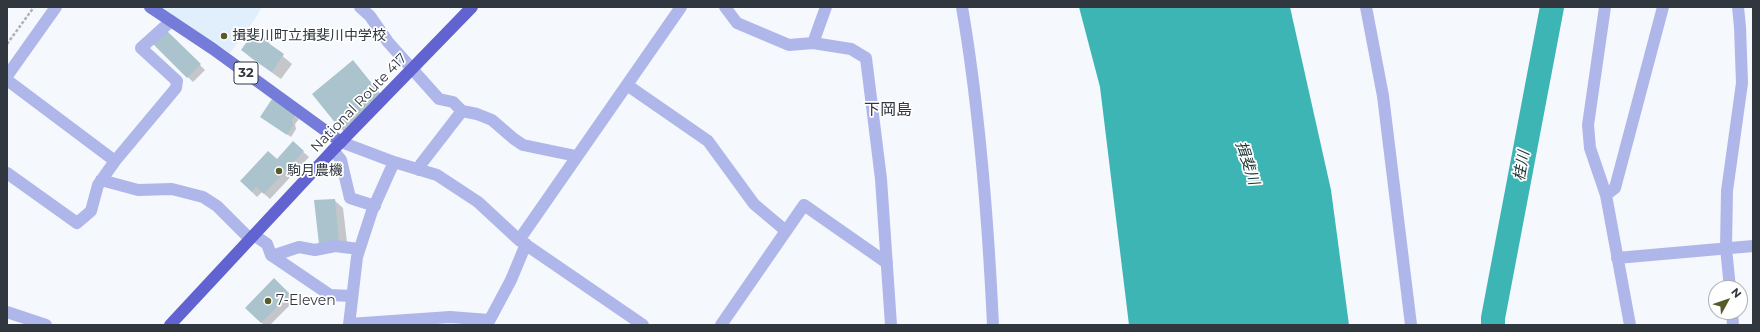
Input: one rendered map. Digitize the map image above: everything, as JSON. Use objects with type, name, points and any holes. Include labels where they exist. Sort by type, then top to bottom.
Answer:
[{"type":"highway","name":"National Route 417","points":[[170,325],[337,146],[472,7]]},
{"type":"main road","name":"32","points":[[150,7],[213,49],[337,146]]},
{"type":"street","points":[[7,76],[56,7]]},
{"type":"street","points":[[360,7],[376,22],[388,42],[439,99],[453,102],[462,111],[477,114],[492,120],[514,139],[530,148],[576,156]]},
{"type":"street","points":[[394,162],[375,206],[359,249],[349,324],[450,317],[488,322],[511,280],[522,242],[576,156],[681,7]]},
{"type":"street","points":[[725,7],[737,23],[789,45],[813,43],[851,49],[866,58],[881,179],[891,325]]},
{"type":"street","points":[[813,43],[826,7]]},
{"type":"street","points":[[962,7],[973,82],[983,184],[993,325]]},
{"type":"street","points":[[1366,7],[1383,96],[1411,325]]},
{"type":"street","points":[[1605,7],[1588,125],[1590,148],[1606,195],[1630,325]]},
{"type":"street","points":[[1606,195],[1615,188],[1663,7]]},
{"type":"street","points":[[1729,280],[1726,248],[1727,191],[1748,83],[1738,7]]},
{"type":"street","points":[[7,173],[77,223],[91,211],[98,185],[101,180],[176,88],[177,81],[141,48],[171,21]]},
{"type":"street","points":[[7,80],[115,161]]},
{"type":"street","points":[[627,85],[708,140],[754,204],[786,232]]},
{"type":"street","points":[[419,170],[421,164],[462,111]]},
{"type":"street","points":[[337,146],[437,175],[478,202],[522,242],[643,325]]},
{"type":"street","points":[[337,146],[350,198],[375,206]]},
{"type":"street","points":[[101,180],[138,190],[172,189],[203,197],[217,206],[252,237],[267,244],[272,256],[330,295],[352,296]]},
{"type":"street","points":[[721,325],[804,205],[887,263]]},
{"type":"street","points":[[272,256],[299,247],[315,250],[335,246],[359,249]]},
{"type":"street","points":[[1618,258],[1753,246]]},
{"type":"street","points":[[7,312],[46,325]]},
{"type":"path","points":[[7,44],[34,7]]},
{"type":"shaded area","name":"揖斐川町立揖斐川中学校","points":[[161,7],[262,7],[230,53]]},
{"type":"water","name":"揖斐川","points":[[1079,7],[1290,7],[1331,190],[1349,325],[1129,325],[1100,87]]},
{"type":"building","points":[[166,30],[201,64],[187,78],[153,44]]},
{"type":"building","points":[[255,30],[265,37],[264,40],[284,54],[272,72],[241,50]]},
{"type":"building","points":[[353,60],[382,96],[341,130],[312,94]]},
{"type":"building","points":[[272,99],[296,114],[292,120],[293,125],[287,135],[260,117]]},
{"type":"building","points":[[293,141],[304,151],[264,194],[256,187],[252,192],[240,181],[268,151],[277,159]]},
{"type":"building","points":[[335,199],[339,242],[319,244],[314,200]]},
{"type":"building","name":"7-Eleven","points":[[274,278],[290,294],[261,323],[245,308]]},
{"type":"waterway","name":"桂川","points":[[1493,325],[1493,318],[1552,7]]},
{"type":"place","name":"揖斐川町立揖斐川中学校","points":[[224,36]]},
{"type":"place","name":"駒月農機","points":[[279,171]]},
{"type":"place","name":"7-Eleven","points":[[268,301]]},
{"type":"district","name":"下岡島","points":[[888,110]]}]
